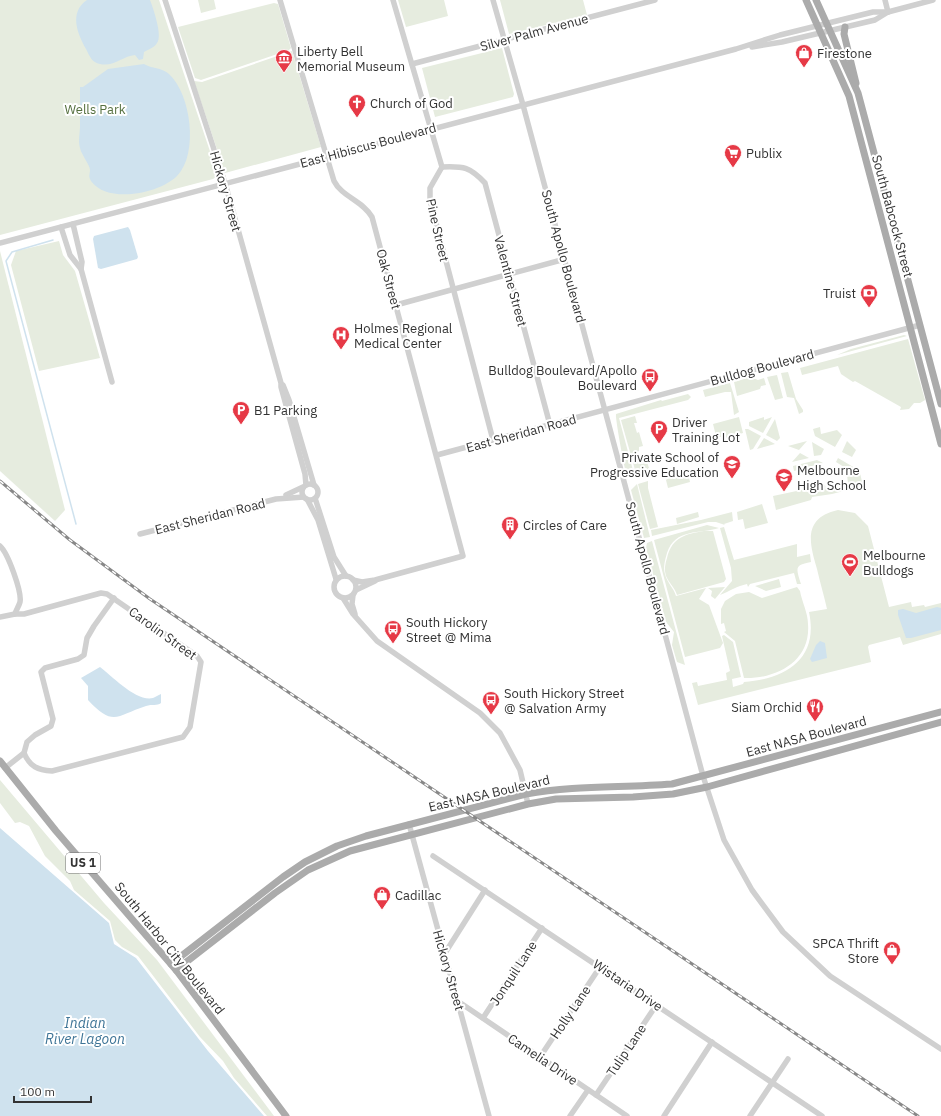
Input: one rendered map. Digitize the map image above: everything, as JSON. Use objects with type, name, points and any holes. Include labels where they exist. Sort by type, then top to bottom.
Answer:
[{"type":"main road","name":"South Babcock Street","points":[[806,0],[848,96],[910,327],[940,430],[941,444]]},
{"type":"main road","name":"South Babcock Street","points":[[816,0],[827,28],[858,93],[941,404]]},
{"type":"main road","points":[[845,27],[844,34],[854,69],[858,93]]},
{"type":"main road","points":[[864,157],[879,173]]},
{"type":"main road","points":[[868,170],[878,179],[884,192]]},
{"type":"main road","name":"East NASA Boulevard","points":[[173,967],[305,862],[337,846],[409,824],[526,794],[581,786],[633,787],[672,784],[941,712]]},
{"type":"main road","name":"East NASA Boulevard","points":[[173,967],[308,870],[350,851],[528,804],[556,799],[633,797],[673,794],[941,722]]},
{"type":"main road","name":"South Harbor City Boulevard","points":[[0,761],[56,831],[173,967],[286,1116]]},
{"type":"main road","points":[[633,787],[633,797]]},
{"type":"street","name":"Hickory Street","points":[[164,0],[225,183],[296,433],[305,474],[304,486],[306,498]]},
{"type":"street","name":"Oak Street","points":[[280,0],[338,188],[366,207],[372,217],[463,556],[375,580],[362,582],[353,580]]},
{"type":"street","points":[[393,0],[442,167]]},
{"type":"street","name":"South Apollo Boulevard","points":[[493,0],[565,258],[703,776],[724,840],[752,890],[783,932],[830,976],[941,1049]]},
{"type":"street","name":"Silver Palm Avenue","points":[[412,64],[641,2],[655,0]]},
{"type":"street","points":[[885,0],[888,12]]},
{"type":"street","points":[[827,28],[873,12],[888,12],[933,0]]},
{"type":"street","points":[[827,28],[845,27],[875,20],[888,12]]},
{"type":"street","name":"East Hibiscus Boulevard","points":[[0,242],[431,128],[736,50],[782,42],[818,29],[827,28]]},
{"type":"street","name":"Valentine Street","points":[[442,167],[460,166],[474,171],[485,183],[550,425]]},
{"type":"street","name":"Pine Street","points":[[442,167],[430,188],[430,200],[493,440]]},
{"type":"street","points":[[72,224],[82,262],[81,269]]},
{"type":"street","points":[[61,227],[70,255],[81,269],[112,382]]},
{"type":"street","points":[[396,305],[565,258]]},
{"type":"street","name":"Bulldog Boulevard","points":[[605,410],[920,324]]},
{"type":"street","name":"East Sheridan Road","points":[[437,455],[605,410]]},
{"type":"street","name":"Hickory Street","points":[[296,433],[314,485],[318,491],[315,498]]},
{"type":"street","points":[[304,486],[314,485]]},
{"type":"street","name":"East Sheridan Road","points":[[140,534],[281,498],[304,486]]},
{"type":"street","name":"East Sheridan Road","points":[[281,498],[315,498]]},
{"type":"street","points":[[306,498],[318,520],[336,580],[334,590],[343,598],[377,641],[480,713],[500,733],[516,761],[528,804]]},
{"type":"street","points":[[315,498],[334,557],[346,576],[353,580],[354,593],[352,604],[355,615]]},
{"type":"street","points":[[0,546],[4,550],[12,568],[20,601],[15,614]]},
{"type":"street","points":[[336,580],[346,576]]},
{"type":"street","name":"Oak Street","points":[[354,593],[375,580]]},
{"type":"street","name":"Carolin Street","points":[[0,618],[15,614],[24,614],[100,593],[114,598],[197,656],[201,662],[188,731],[183,736],[52,771],[40,770],[31,765],[24,754]]},
{"type":"street","points":[[343,598],[354,593]]},
{"type":"street","points":[[5,768],[24,754],[28,742],[35,735],[51,726],[53,720],[41,672],[45,668],[78,659],[84,654],[87,638],[114,598]]},
{"type":"street","name":"Hickory Street","points":[[409,824],[489,1116]]},
{"type":"street","name":"Wistaria Drive","points":[[433,856],[657,1004],[822,1116]]},
{"type":"street","points":[[445,953],[485,890]]},
{"type":"street","name":"Jonquil Lane","points":[[483,1018],[542,928]]},
{"type":"street","name":"Holly Lane","points":[[540,1057],[600,967]]},
{"type":"street","name":"Camelia Drive","points":[[459,1002],[627,1116]]},
{"type":"street","name":"Tulip Lane","points":[[596,1095],[657,1004]]},
{"type":"street","points":[[664,1116],[712,1042]]},
{"type":"street","points":[[750,1116],[788,1059]]},
{"type":"street","points":[[570,1116],[588,1090]]},
{"type":"green space","name":"Wells Park","points":[[0,0],[159,0],[217,172],[217,176],[213,179],[0,235]]},
{"type":"green space","points":[[198,0],[214,0],[216,9],[201,13]]},
{"type":"green space","points":[[398,0],[444,0],[448,16],[406,27]]},
{"type":"green space","points":[[500,0],[583,0],[587,15],[509,34]]},
{"type":"green space","points":[[274,3],[278,4],[291,48],[289,50],[201,80],[195,78],[178,27]]},
{"type":"green space","points":[[502,48],[514,94],[513,97],[435,117],[422,68]]},
{"type":"green space","points":[[292,51],[321,147],[225,173],[194,81],[202,82]]},
{"type":"green space","points":[[59,241],[63,255],[75,271],[100,358],[39,371],[11,265],[16,251]]},
{"type":"green space","points":[[0,251],[65,510],[55,521],[0,471]]},
{"type":"green space","points":[[904,335],[907,336],[837,355],[851,349]]},
{"type":"green space","points":[[908,339],[925,400],[920,403],[914,403],[909,409],[900,410],[901,407],[855,381],[853,382],[841,374],[838,366],[802,375],[800,368]]},
{"type":"green space","points":[[788,372],[796,399],[803,410],[803,412],[799,414],[794,398],[787,397],[781,373]]},
{"type":"green space","points":[[777,375],[783,398],[775,400],[767,377]]},
{"type":"green space","points":[[751,377],[758,380],[764,378],[766,385],[761,386],[760,389],[737,396],[734,382]]},
{"type":"green space","points":[[730,383],[739,412],[734,415],[731,392],[705,397],[703,390]]},
{"type":"green space","points":[[688,394],[691,397],[688,400],[619,418],[635,478],[627,476],[620,445],[616,414],[661,400]]},
{"type":"green space","points":[[635,416],[637,423],[634,423],[637,433],[639,432],[643,446],[639,447],[639,451],[637,452],[638,458],[644,457],[645,459],[641,460],[642,464],[647,462],[649,468],[646,475],[637,477],[621,420]]},
{"type":"green space","points":[[739,417],[743,433],[725,438],[716,436],[713,424]]},
{"type":"green space","points":[[764,417],[764,420],[772,417],[763,433],[749,426],[749,422]]},
{"type":"green space","points":[[775,419],[780,438],[777,441],[766,435]]},
{"type":"green space","points":[[820,427],[821,434],[837,430],[842,435],[835,447],[815,436],[813,429]]},
{"type":"green space","points":[[745,429],[748,429],[761,436],[753,449],[750,450]]},
{"type":"green space","points":[[764,438],[775,444],[757,449]]},
{"type":"green space","points":[[807,441],[799,450],[788,446]]},
{"type":"green space","points":[[847,441],[856,450],[852,457],[842,452]]},
{"type":"green space","points":[[812,442],[824,449],[821,455],[814,456]]},
{"type":"green space","points":[[800,453],[809,458],[792,462]]},
{"type":"green space","points":[[838,458],[855,468],[845,470],[844,467],[836,462]]},
{"type":"green space","points":[[817,460],[823,463],[794,471],[793,466]]},
{"type":"green space","points":[[858,472],[860,473],[863,486],[832,494],[812,497],[811,500],[776,510],[773,496],[825,485],[826,489],[848,483],[847,475]]},
{"type":"green space","points":[[688,473],[690,482],[668,488],[666,480],[668,478]]},
{"type":"green space","points":[[648,481],[648,488],[658,527],[650,529],[638,484]]},
{"type":"green space","points":[[637,484],[650,537],[644,538],[631,490]]},
{"type":"green space","points":[[762,504],[768,523],[745,529],[743,519],[738,520],[737,512]]},
{"type":"green space","points":[[838,510],[855,513],[868,526],[889,607],[911,602],[912,607],[924,605],[925,607],[941,603],[941,634],[903,645],[900,637],[869,645],[868,647],[871,662],[698,705],[692,683],[697,682],[698,686],[727,680],[726,673],[730,671],[722,636],[724,635],[733,642],[741,677],[732,679],[733,687],[743,684],[744,682],[759,680],[786,671],[796,664],[804,654],[809,642],[811,628],[809,612],[827,609],[812,550],[811,532],[819,519]]},
{"type":"green space","points":[[698,512],[699,517],[677,524],[676,518]]},
{"type":"green space","points":[[732,512],[733,521],[724,524],[725,525],[716,522],[708,522],[652,536],[651,530]]},
{"type":"green space","points":[[707,525],[719,528],[689,533],[676,539],[667,553],[664,564],[666,577],[676,596],[706,588],[699,599],[709,605],[723,643],[720,648],[685,657],[654,540]]},
{"type":"green space","points":[[724,527],[734,560],[797,544],[797,557],[810,554],[811,562],[802,564],[798,568],[797,571],[801,584],[797,584],[794,573],[750,584],[748,587],[747,584],[743,585],[720,595],[732,581],[731,568],[720,528]]},
{"type":"green space","points":[[704,531],[713,531],[726,579],[724,582],[677,595],[665,574],[665,565],[669,551],[676,541],[686,535]]},
{"type":"green space","points":[[652,541],[685,665],[677,662],[672,645],[674,632],[666,622],[646,548],[647,543]]},
{"type":"green space","points":[[779,579],[781,587],[766,591],[755,586]]},
{"type":"green space","points":[[725,587],[715,599],[711,596],[712,591],[708,588]]},
{"type":"green space","points":[[797,587],[800,591],[808,620],[807,637],[804,648],[798,658],[780,671],[768,675],[744,678],[735,641],[724,632],[726,631],[724,623],[721,624],[721,609],[725,601],[736,594],[749,592],[762,598]]},
{"type":"green space","points":[[0,780],[104,903],[157,960],[274,1116],[267,1116],[234,1078],[223,1061],[200,1037],[138,956],[122,947],[115,940],[110,921],[74,890],[70,881],[45,856],[29,826],[20,822],[15,823],[0,803]]},
{"type":"water","points":[[87,0],[150,0],[159,34],[159,39],[156,45],[144,52],[143,59],[139,60],[135,55],[105,65],[95,62],[83,43],[76,23],[78,10]]},
{"type":"water","points":[[144,64],[163,70],[169,74],[177,83],[183,95],[190,124],[188,154],[184,166],[177,176],[158,188],[133,194],[109,192],[99,188],[91,181],[89,176],[90,168],[80,148],[80,87],[83,87],[108,69]]},
{"type":"water","points":[[128,227],[138,257],[137,259],[101,269],[98,268],[93,239],[94,236]]},
{"type":"water","points":[[937,607],[941,608],[941,630],[906,638],[898,615],[898,610],[903,609],[916,613]]},
{"type":"water","points":[[820,641],[825,643],[827,658],[812,662],[810,659],[816,645]]},
{"type":"water","points":[[100,667],[139,696],[153,698],[161,694],[161,703],[136,709],[116,717],[110,717],[104,714],[88,700],[88,686],[81,678]]},
{"type":"water","name":"Indian River Lagoon","points":[[0,828],[109,923],[114,944],[136,958],[208,1051],[264,1116],[0,1116]]},
{"type":"waterway","points":[[53,240],[12,252],[6,261],[76,524]]},
{"type":"railway","points":[[0,481],[70,540],[150,599],[918,1116]]},
{"type":"place","name":"Firestone","points":[[804,68]]},
{"type":"place","name":"Liberty Bell Memorial Museum","points":[[284,73]]},
{"type":"place","name":"Church of God","points":[[357,118]]},
{"type":"place","name":"Publix","points":[[733,168]]},
{"type":"place","name":"Truist","points":[[869,308]]},
{"type":"place","name":"Holmes Regional Medical Center","points":[[341,350]]},
{"type":"place","name":"Bulldog Boulevard/Apollo Boulevard","points":[[650,392]]},
{"type":"place","name":"B1 Parking","points":[[241,425]]},
{"type":"place","name":"Driver Training Lot","points":[[659,444]]},
{"type":"place","name":"Private School of Progressive Education","points":[[732,479]]},
{"type":"place","name":"Melbourne High School","points":[[784,492]]},
{"type":"place","name":"Circles of Care","points":[[510,540]]},
{"type":"place","name":"Melbourne Bulldogs","points":[[850,577]]},
{"type":"place","name":"South Hickory Street @ Mima","points":[[393,644]]},
{"type":"place","name":"South Hickory Street @ Salvation Army","points":[[491,715]]},
{"type":"place","name":"Siam Orchid","points":[[815,722]]},
{"type":"place","name":"Cadillac","points":[[382,910]]},
{"type":"place","name":"SPCA Thrift Store","points":[[892,965]]}]
